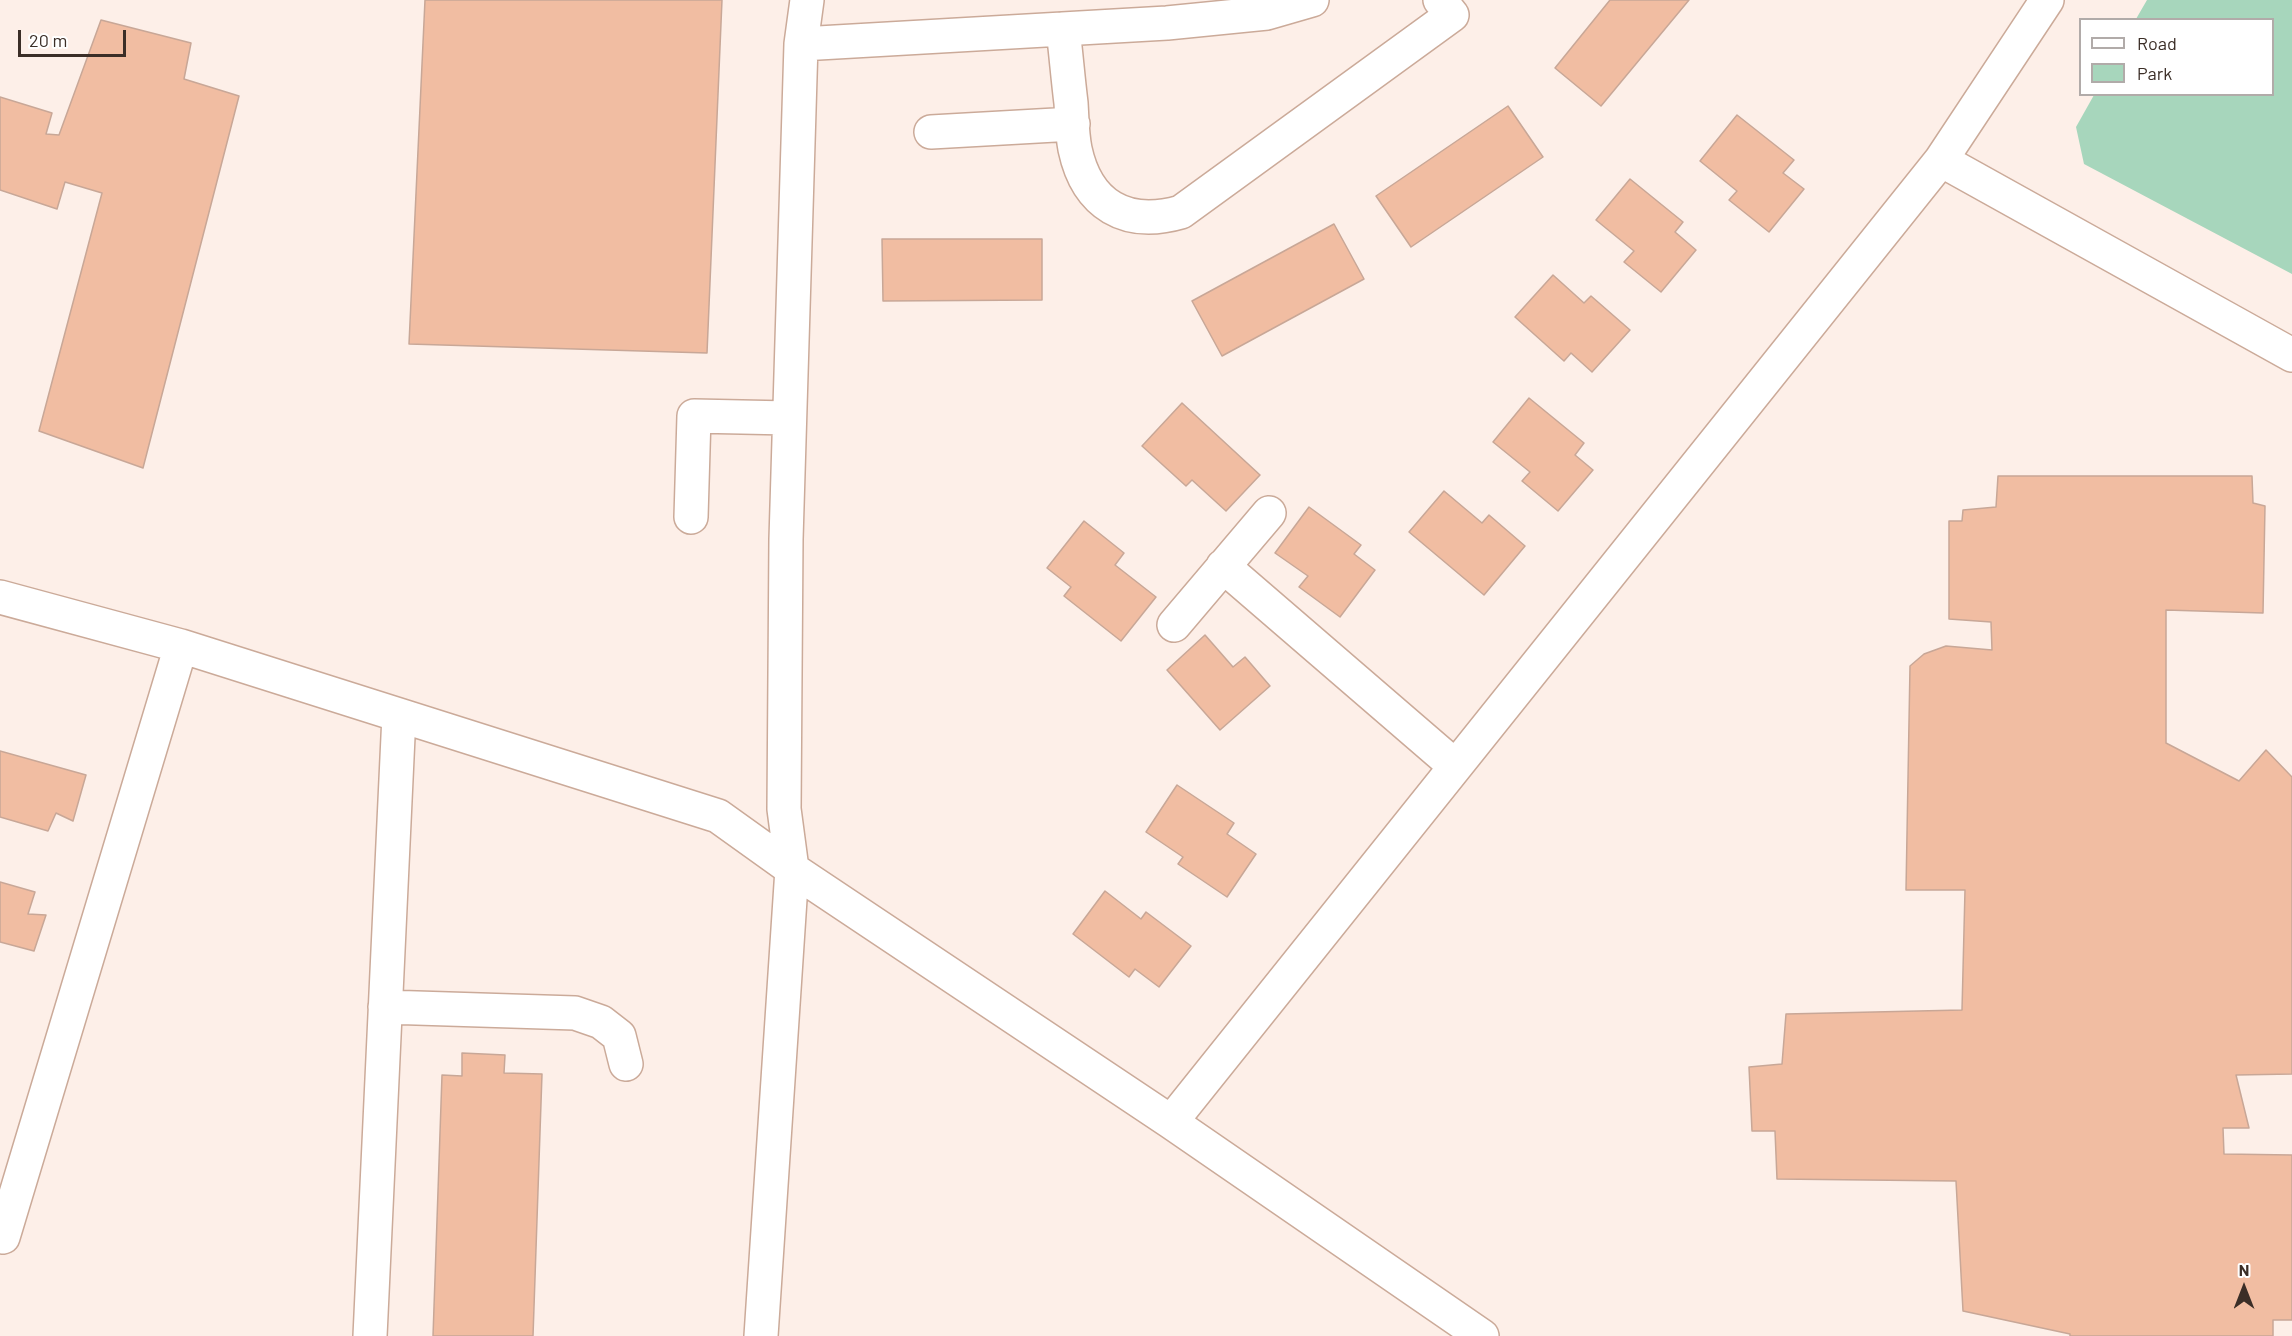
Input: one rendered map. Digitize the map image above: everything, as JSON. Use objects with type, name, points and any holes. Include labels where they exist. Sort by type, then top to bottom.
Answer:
[{"type":"street","points":[[761,1336],[792,869],[784,809],[786,539],[801,44],[807,0]]},
{"type":"street","points":[[801,44],[1167,23],[1267,13],[1312,0]]},
{"type":"street","points":[[1172,1122],[1941,160],[2047,0]]},
{"type":"street","points":[[1063,30],[1075,149],[1088,185],[1103,203],[1120,212],[1143,217],[1164,217],[1181,212],[1454,5]]},
{"type":"street","points":[[932,132],[1072,124]]},
{"type":"street","points":[[1941,160],[2292,355]]},
{"type":"street","points":[[691,517],[694,416],[789,418]]},
{"type":"street","points":[[1174,625],[1269,513]]},
{"type":"street","points":[[1223,566],[1455,766]]},
{"type":"street","points":[[0,597],[181,646],[718,816],[792,869],[1172,1122],[1482,1336]]},
{"type":"street","points":[[3,1237],[181,646]]},
{"type":"street","points":[[370,1336],[399,715]]},
{"type":"street","points":[[385,1007],[575,1013],[601,1022],[619,1036],[626,1064]]},
{"type":"green space","points":[[2147,0],[2292,0],[2292,274],[2084,164],[2076,127],[2093,96],[2274,96],[2274,18],[2137,18]]},
{"type":"building","points":[[425,0],[722,0],[707,353],[409,344]]},
{"type":"building","points":[[1610,0],[1689,0],[1601,106],[1555,68]]},
{"type":"building","points":[[101,20],[191,43],[184,79],[239,96],[143,468],[39,431],[102,193],[65,182],[57,209],[0,190],[0,97],[52,113],[46,134],[59,135]]},
{"type":"building","points":[[1508,106],[1543,157],[1411,247],[1376,196]]},
{"type":"building","points":[[1737,115],[1794,160],[1783,173],[1804,189],[1769,232],[1729,200],[1737,191],[1700,161]]},
{"type":"building","points":[[1630,179],[1683,222],[1675,232],[1696,250],[1661,292],[1624,262],[1634,251],[1596,220]]},
{"type":"building","points":[[1334,224],[1364,279],[1222,356],[1192,301]]},
{"type":"building","points":[[882,239],[1042,239],[1042,300],[883,301]]},
{"type":"building","points":[[1553,275],[1584,303],[1591,296],[1630,330],[1592,372],[1571,353],[1564,361],[1515,317]]},
{"type":"building","points":[[1529,398],[1584,443],[1575,455],[1593,470],[1558,511],[1522,481],[1530,472],[1493,442]]},
{"type":"building","points":[[1182,403],[1260,475],[1226,511],[1192,480],[1186,486],[1142,446]]},
{"type":"building","points":[[1998,476],[2252,476],[2253,503],[2265,506],[2263,613],[2166,610],[2166,743],[2239,781],[2266,750],[2292,777],[2292,1074],[2236,1075],[2249,1128],[2223,1128],[2224,1154],[2292,1155],[2292,1320],[2273,1320],[2273,1336],[2070,1336],[2070,1334],[1963,1311],[1956,1181],[1777,1179],[1775,1131],[1752,1131],[1749,1067],[1782,1064],[1786,1014],[1962,1010],[1965,890],[1906,890],[1910,666],[1924,654],[1946,646],[1992,650],[1991,622],[1949,619],[1949,521],[1962,521],[1963,510],[1996,507]]},
{"type":"building","points":[[1444,491],[1482,523],[1489,515],[1525,546],[1484,595],[1409,532]]},
{"type":"building","points":[[1309,507],[1361,545],[1354,554],[1375,570],[1340,617],[1299,587],[1308,576],[1275,553]]},
{"type":"building","points":[[1084,521],[1124,553],[1115,565],[1156,597],[1121,641],[1064,596],[1071,587],[1047,568]]},
{"type":"building","points":[[1205,635],[1233,667],[1245,657],[1270,686],[1220,730],[1167,670]]},
{"type":"building","points":[[0,751],[86,775],[73,821],[56,813],[48,831],[0,817]]},
{"type":"building","points":[[1177,785],[1234,823],[1227,834],[1256,854],[1227,897],[1178,864],[1183,857],[1146,832]]},
{"type":"building","points":[[0,882],[35,892],[28,914],[46,915],[34,951],[0,942]]},
{"type":"building","points":[[1105,891],[1141,919],[1146,912],[1191,946],[1159,987],[1135,969],[1129,977],[1073,934]]},
{"type":"building","points":[[462,1053],[505,1055],[504,1073],[542,1074],[533,1336],[433,1336],[442,1075],[462,1076]]}]
